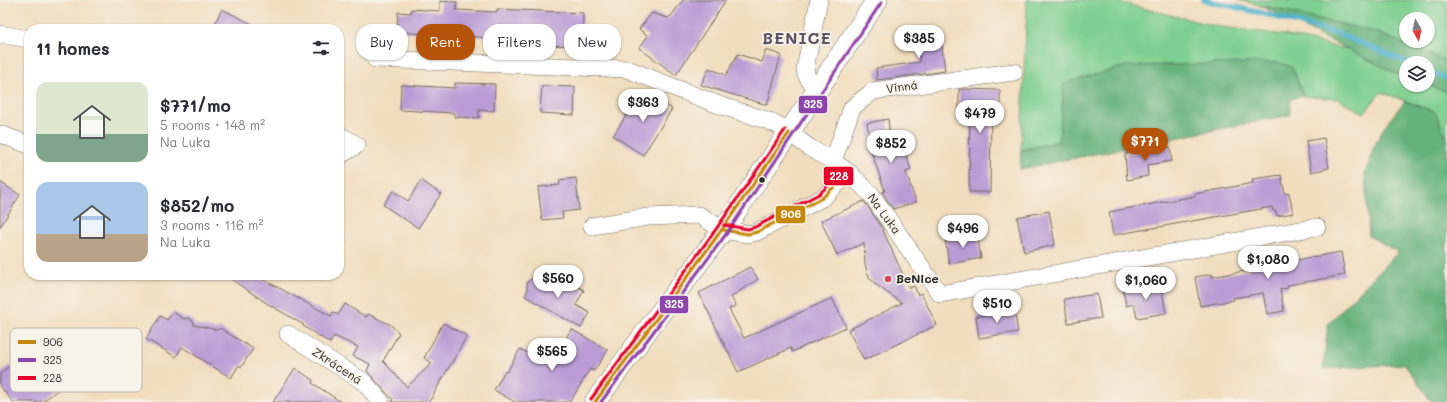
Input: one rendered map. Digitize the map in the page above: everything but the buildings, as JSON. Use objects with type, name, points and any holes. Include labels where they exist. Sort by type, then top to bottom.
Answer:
[{"type":"street","points":[[819,0],[805,75],[808,80],[819,90]]},
{"type":"street","points":[[595,402],[723,230],[819,90],[877,0]]},
{"type":"street","points":[[0,34],[24,38]]},
{"type":"street","name":"Na Luka","points":[[400,60],[627,69],[719,105],[769,121],[780,126],[810,148],[834,161],[850,173],[871,194],[940,294],[1317,227]]},
{"type":"street","name":"Vinná","points":[[834,161],[852,108],[873,91],[1014,72]]},
{"type":"street","points":[[0,134],[24,143]]},
{"type":"street","points":[[344,138],[357,145],[344,153]]},
{"type":"street","points":[[592,226],[648,217],[699,214],[723,230],[748,234],[757,232],[822,198],[850,173]]},
{"type":"street","name":"Zkrácená","points":[[288,334],[364,382],[381,402]]},
{"type":"green space","points":[[1027,0],[1110,0],[1215,26],[1284,35],[1350,50],[1399,74],[1399,92],[1435,92],[1435,88],[1447,92],[1447,139],[1435,112],[1381,92],[1364,113],[1338,99],[1304,96],[1292,67],[1059,141],[1021,150]]},
{"type":"green space","points":[[1238,0],[1447,0],[1447,61],[1415,48],[1435,48],[1435,12],[1399,12],[1399,42],[1375,32]]},
{"type":"green space","points":[[1259,5],[1375,32],[1399,42],[1399,48],[1415,48],[1435,56],[1399,56],[1399,75]]},
{"type":"green space","points":[[1435,56],[1447,61],[1447,92],[1435,88]]},
{"type":"green space","points":[[1278,62],[1292,67],[1304,96],[1290,99],[1290,115],[1020,169],[1021,150],[1059,141],[1064,83],[1126,66]]},
{"type":"green space","points":[[1405,101],[1435,112],[1447,139],[1447,402],[1432,402],[1404,364],[1323,369],[1328,324],[1398,252],[1369,236],[1365,174],[1373,149],[1384,127]]},
{"type":"waterway","points":[[1204,0],[1261,13],[1336,33],[1399,59]]},
{"type":"waterway","points":[[1435,74],[1447,79]]},
{"type":"transit line","name":"325","points":[[601,402],[727,233],[881,3]]},
{"type":"transit line","name":"228","points":[[591,399],[714,232],[785,130]]},
{"type":"transit line","name":"906","points":[[595,402],[718,235],[789,133]]},
{"type":"transit line","name":"228","points":[[724,225],[748,229],[755,227],[819,194],[846,169]]},
{"type":"transit line","name":"906","points":[[723,230],[748,234],[757,232],[822,198],[849,173]]},
{"type":"place","name":"BeNice","points":[[888,279]]},
{"type":"district","name":"BENICE","points":[[797,38]]}]
